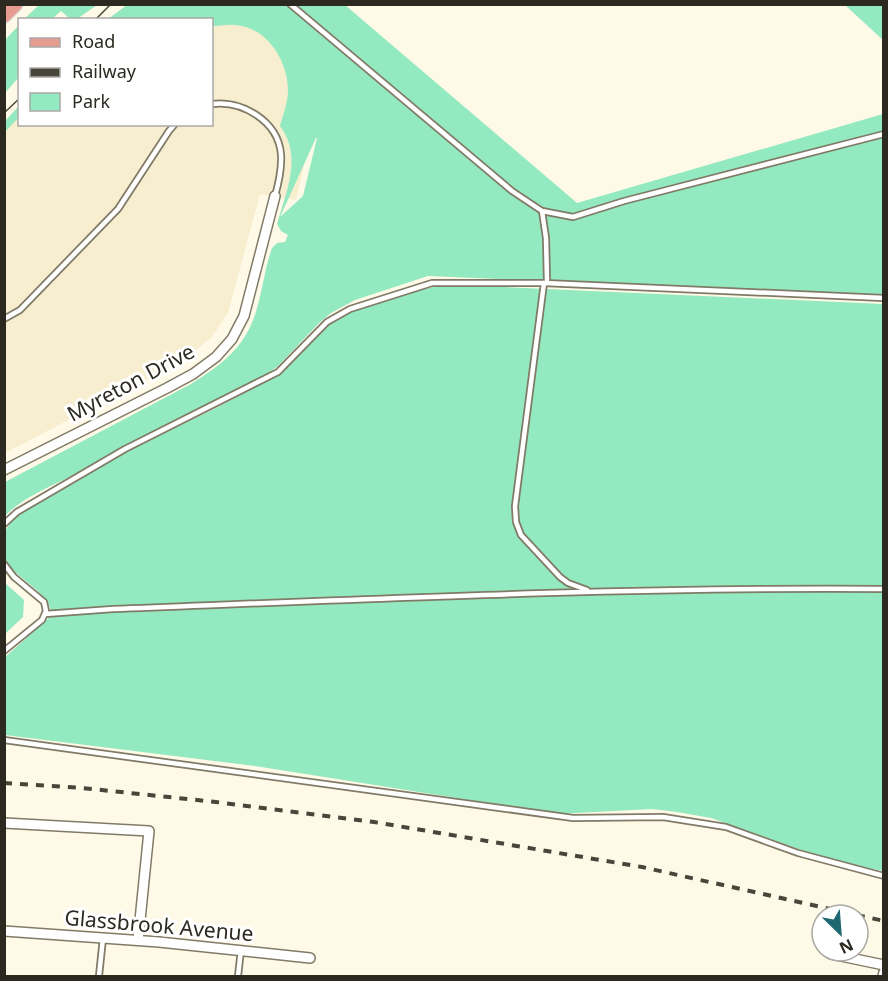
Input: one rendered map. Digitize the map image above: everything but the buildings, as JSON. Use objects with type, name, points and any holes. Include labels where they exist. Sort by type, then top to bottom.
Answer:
[{"type":"main road","points":[[4,15],[15,4]]},
{"type":"street","name":"Myreton Drive","points":[[4,470],[167,388],[216,357],[232,339],[244,316],[275,196]]},
{"type":"street","points":[[4,823],[149,831],[138,940]]},
{"type":"street","name":"Glassbrook Avenue","points":[[4,931],[138,940],[310,958]]},
{"type":"lane","points":[[290,4],[512,191],[542,210],[573,217],[635,198],[884,134]]},
{"type":"lane","points":[[213,104],[225,102],[243,107],[259,117],[276,137],[281,153],[281,177],[275,196]]},
{"type":"lane","points":[[4,319],[20,310],[118,209],[174,126]]},
{"type":"lane","points":[[542,210],[546,238],[546,281],[515,506],[516,522],[521,535],[560,577],[577,587],[593,591]]},
{"type":"lane","points":[[4,524],[17,512],[125,449],[278,372],[327,322],[350,309],[432,283],[546,281],[884,298]]},
{"type":"lane","points":[[4,564],[14,577],[44,602],[45,614],[42,620],[4,651]]},
{"type":"lane","points":[[45,614],[137,608],[593,591],[737,588],[884,589]]},
{"type":"lane","points":[[4,740],[573,818],[663,817],[726,827],[798,853],[884,876]]},
{"type":"lane","points":[[99,976],[103,938]]},
{"type":"lane","points":[[238,976],[241,951]]},
{"type":"shaded area","points":[[213,22],[239,22],[262,30],[321,92],[296,200],[260,194],[228,313],[211,338],[184,360],[5,453],[4,127],[18,113],[18,126],[213,126]]},
{"type":"green space","points":[[39,4],[97,5],[78,18],[69,18],[61,11],[53,18],[25,18]]},
{"type":"green space","points":[[127,5],[345,5],[577,203],[883,114],[883,295],[428,276],[355,300],[331,313],[266,375],[38,492],[5,516],[5,482],[191,384],[232,353],[253,321],[272,248],[277,243],[285,242],[288,235],[281,231],[277,224],[288,187],[292,162],[287,138],[280,126],[288,90],[284,68],[274,47],[257,32],[246,27],[213,26],[213,18],[109,18]],"holes":[[[316,138],[317,138],[303,196],[280,217]]]},
{"type":"green space","points":[[845,5],[883,5],[883,40]]},
{"type":"green space","points":[[18,26],[18,78],[5,93],[5,40]]},
{"type":"green space","points":[[18,107],[18,118],[5,132],[5,121]]},
{"type":"green space","points":[[481,286],[883,304],[883,871],[835,862],[711,818],[677,812],[652,809],[557,814],[255,766],[5,735],[4,658],[52,615],[45,599],[5,560],[5,531],[14,517],[115,457],[278,375],[332,322],[354,310],[406,293],[434,287]]},
{"type":"green space","points":[[5,583],[24,600],[23,617],[5,634]]},
{"type":"tram line","points":[[97,18],[111,4]]},
{"type":"tram line","points":[[4,113],[18,100]]},
{"type":"railway","points":[[4,783],[82,788],[216,802],[374,822],[642,867],[884,921]]}]
